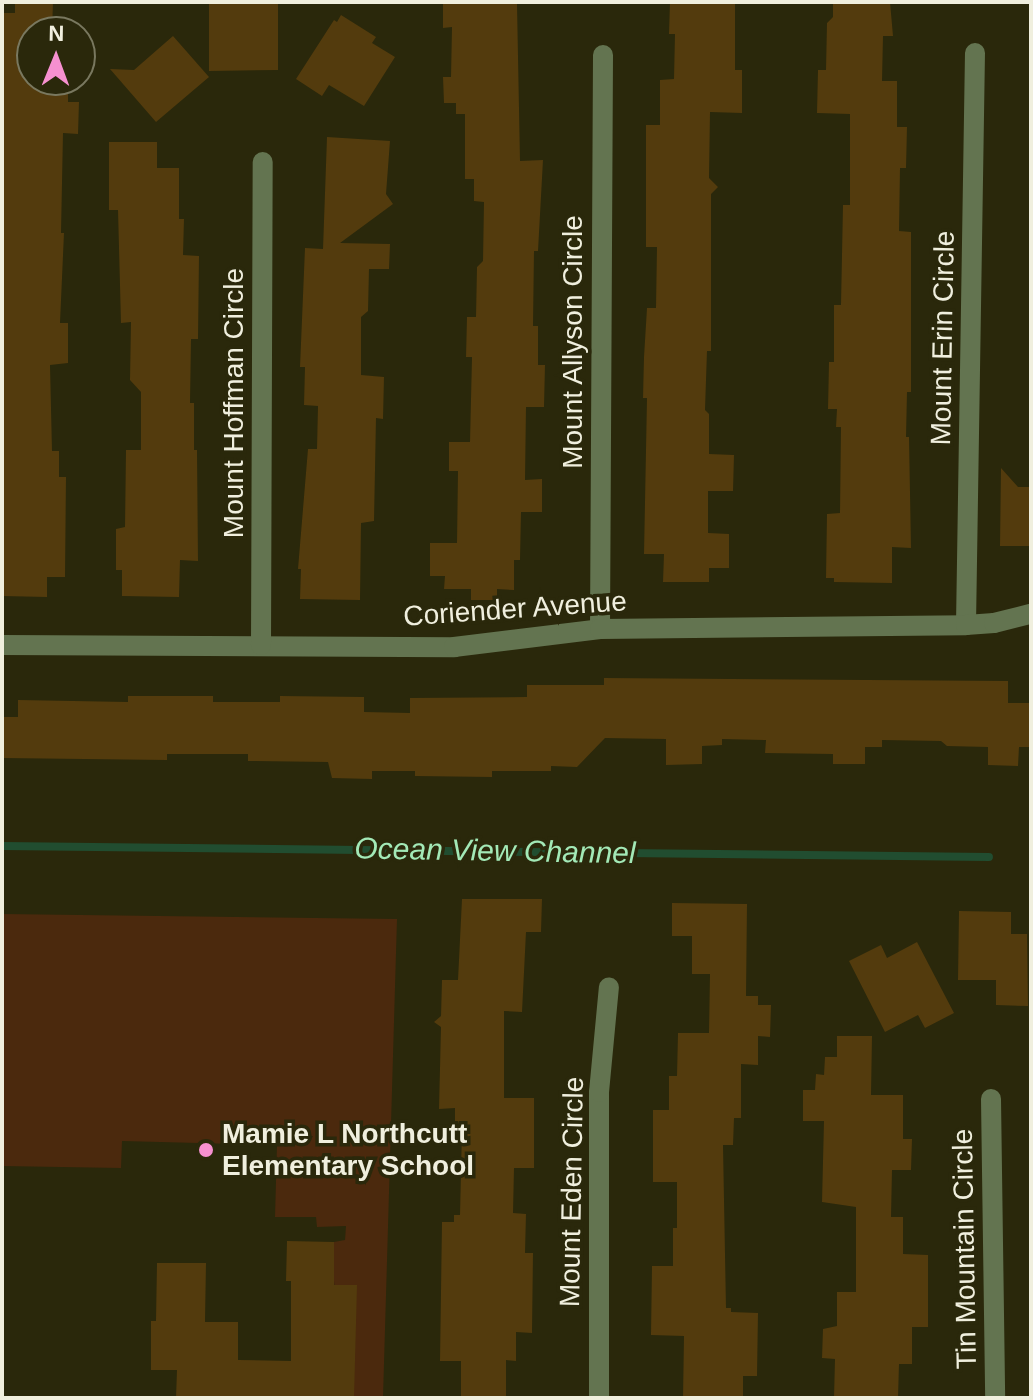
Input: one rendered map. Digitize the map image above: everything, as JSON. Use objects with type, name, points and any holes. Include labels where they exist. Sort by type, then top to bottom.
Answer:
[{"type":"street","name":"Mount Erin Circle","points":[[966,625],[975,53]]},
{"type":"street","name":"Mount Allyson Circle","points":[[600,629],[603,55]]},
{"type":"street","name":"Mount Hoffman Circle","points":[[261,645],[263,162]]},
{"type":"street","name":"Coriender Avenue","points":[[2,645],[454,647],[600,629],[966,625],[994,623],[1031,614]]},
{"type":"street","name":"Mount Eden Circle","points":[[599,1398],[599,1092],[609,987]]},
{"type":"street","name":"Tin Mountain Circle","points":[[991,1099],[995,1398]]},
{"type":"shaded area","points":[[2,914],[397,919],[383,1398],[345,1398],[334,1281],[334,1242],[345,1240],[346,1226],[317,1227],[316,1217],[275,1217],[277,1145],[122,1141],[121,1168],[2,1166]]},
{"type":"building","points":[[15,2],[53,2],[53,16],[16,16],[16,96],[68,96],[68,102],[79,102],[78,134],[63,133],[61,233],[64,233],[60,323],[68,323],[68,363],[50,365],[52,451],[59,451],[59,477],[66,477],[65,577],[47,577],[47,597],[2,596],[2,13],[15,13]]},
{"type":"building","points":[[278,2],[278,70],[209,71],[209,4]]},
{"type":"building","points":[[443,2],[517,4],[520,161],[543,160],[538,251],[534,251],[533,326],[538,326],[538,365],[545,365],[544,407],[526,407],[525,480],[542,479],[542,512],[521,512],[520,560],[514,560],[514,590],[497,589],[497,600],[471,600],[471,589],[444,589],[445,576],[430,576],[430,543],[457,543],[458,471],[449,471],[449,442],[470,442],[472,357],[466,357],[467,317],[476,317],[477,267],[483,261],[484,202],[474,201],[474,179],[465,179],[465,114],[456,114],[456,103],[444,103],[443,77],[451,77],[452,27],[443,28]]},
{"type":"building","points":[[670,2],[735,2],[735,70],[742,70],[742,113],[710,112],[709,178],[718,187],[711,194],[711,351],[707,351],[705,410],[709,414],[709,454],[734,455],[733,491],[708,491],[708,533],[729,534],[729,568],[709,568],[709,582],[663,582],[664,554],[644,554],[647,398],[643,398],[644,357],[647,308],[656,308],[657,247],[646,247],[646,125],[660,125],[660,80],[674,79],[675,34],[669,34]]},
{"type":"building","points":[[833,2],[890,2],[893,36],[883,36],[882,81],[897,81],[897,127],[907,127],[906,168],[900,168],[899,231],[911,232],[911,392],[907,392],[906,437],[909,437],[911,548],[892,547],[892,583],[834,582],[834,578],[826,578],[827,514],[840,513],[841,427],[836,427],[837,409],[828,409],[829,362],[834,362],[834,305],[841,305],[843,205],[850,205],[850,114],[817,113],[818,70],[826,70],[827,23],[833,17]]},
{"type":"building","points":[[341,15],[376,37],[372,43],[395,57],[364,106],[329,85],[322,96],[296,79],[334,20],[337,22]]},
{"type":"building","points":[[173,36],[209,77],[156,122],[110,69],[134,70]]},
{"type":"building","points":[[327,137],[390,141],[386,194],[393,204],[340,243],[390,244],[389,269],[369,269],[368,311],[361,317],[361,375],[384,377],[383,419],[376,418],[374,521],[361,523],[360,600],[300,599],[301,569],[298,569],[308,449],[317,449],[318,406],[304,405],[305,367],[300,367],[305,248],[323,249]]},
{"type":"building","points":[[109,142],[157,142],[157,168],[179,168],[179,219],[184,219],[183,255],[199,256],[198,339],[191,339],[190,403],[194,403],[194,450],[197,450],[198,561],[180,560],[179,597],[122,596],[122,570],[116,570],[116,529],[125,527],[126,450],[141,450],[141,392],[130,380],[131,322],[121,323],[118,210],[109,210]]},
{"type":"building","points":[[1001,468],[1018,487],[1031,487],[1031,546],[1000,546]]},
{"type":"building","points":[[604,678],[1008,681],[1008,703],[1031,703],[1031,747],[1019,747],[1018,766],[988,765],[988,747],[947,746],[941,741],[882,740],[882,747],[865,747],[865,764],[833,764],[833,754],[765,753],[766,740],[722,739],[722,745],[702,746],[702,764],[666,765],[666,739],[605,738],[577,767],[551,766],[551,771],[492,771],[492,777],[415,776],[415,771],[372,771],[372,779],[332,778],[328,762],[248,761],[248,754],[167,754],[167,760],[2,758],[2,717],[18,717],[18,700],[128,702],[128,696],[213,696],[213,702],[280,702],[280,696],[364,697],[364,712],[410,713],[410,698],[527,697],[527,685],[604,685]]},
{"type":"building","points":[[462,899],[542,899],[541,932],[526,932],[522,1012],[504,1011],[504,1098],[534,1098],[534,1168],[514,1168],[513,1213],[526,1214],[525,1253],[533,1253],[532,1333],[516,1332],[516,1361],[506,1360],[506,1398],[461,1398],[461,1361],[440,1361],[442,1222],[454,1222],[454,1215],[460,1215],[462,1128],[455,1128],[455,1108],[439,1109],[441,1027],[434,1022],[441,1016],[442,980],[458,980]]},
{"type":"building","points":[[672,903],[747,904],[746,996],[758,996],[758,1005],[771,1005],[770,1037],[758,1036],[758,1065],[741,1064],[741,1118],[734,1118],[733,1145],[723,1145],[726,1308],[731,1308],[731,1312],[758,1313],[757,1376],[743,1376],[743,1398],[683,1398],[684,1336],[651,1335],[652,1266],[673,1266],[673,1228],[677,1228],[677,1182],[653,1182],[653,1110],[669,1110],[669,1076],[677,1076],[678,1033],[709,1033],[710,974],[692,974],[692,936],[672,936]]},
{"type":"building","points":[[959,911],[1011,912],[1011,934],[1027,934],[1028,1006],[996,1005],[996,980],[958,980]]},
{"type":"building","points":[[917,942],[954,1013],[925,1028],[918,1015],[885,1032],[849,961],[881,945],[887,958]]},
{"type":"building","points":[[837,1036],[872,1036],[871,1095],[903,1095],[903,1139],[912,1139],[911,1170],[892,1170],[891,1217],[903,1217],[903,1254],[928,1255],[928,1327],[912,1327],[912,1364],[899,1364],[898,1398],[834,1398],[835,1359],[822,1358],[823,1329],[837,1326],[837,1292],[856,1292],[856,1207],[822,1202],[824,1121],[803,1121],[803,1090],[815,1090],[816,1074],[824,1075],[825,1057],[837,1057]]},
{"type":"building","points":[[287,1241],[334,1242],[334,1285],[357,1285],[354,1398],[176,1398],[177,1370],[151,1370],[151,1321],[156,1321],[157,1263],[206,1263],[205,1322],[238,1322],[238,1360],[291,1361],[291,1281],[286,1281]]},
{"type":"waterway","name":"Ocean View Channel","points":[[2,846],[989,857]]},
{"type":"place","name":"Mamie L Northcutt Elementary School","points":[[206,1150]]}]
